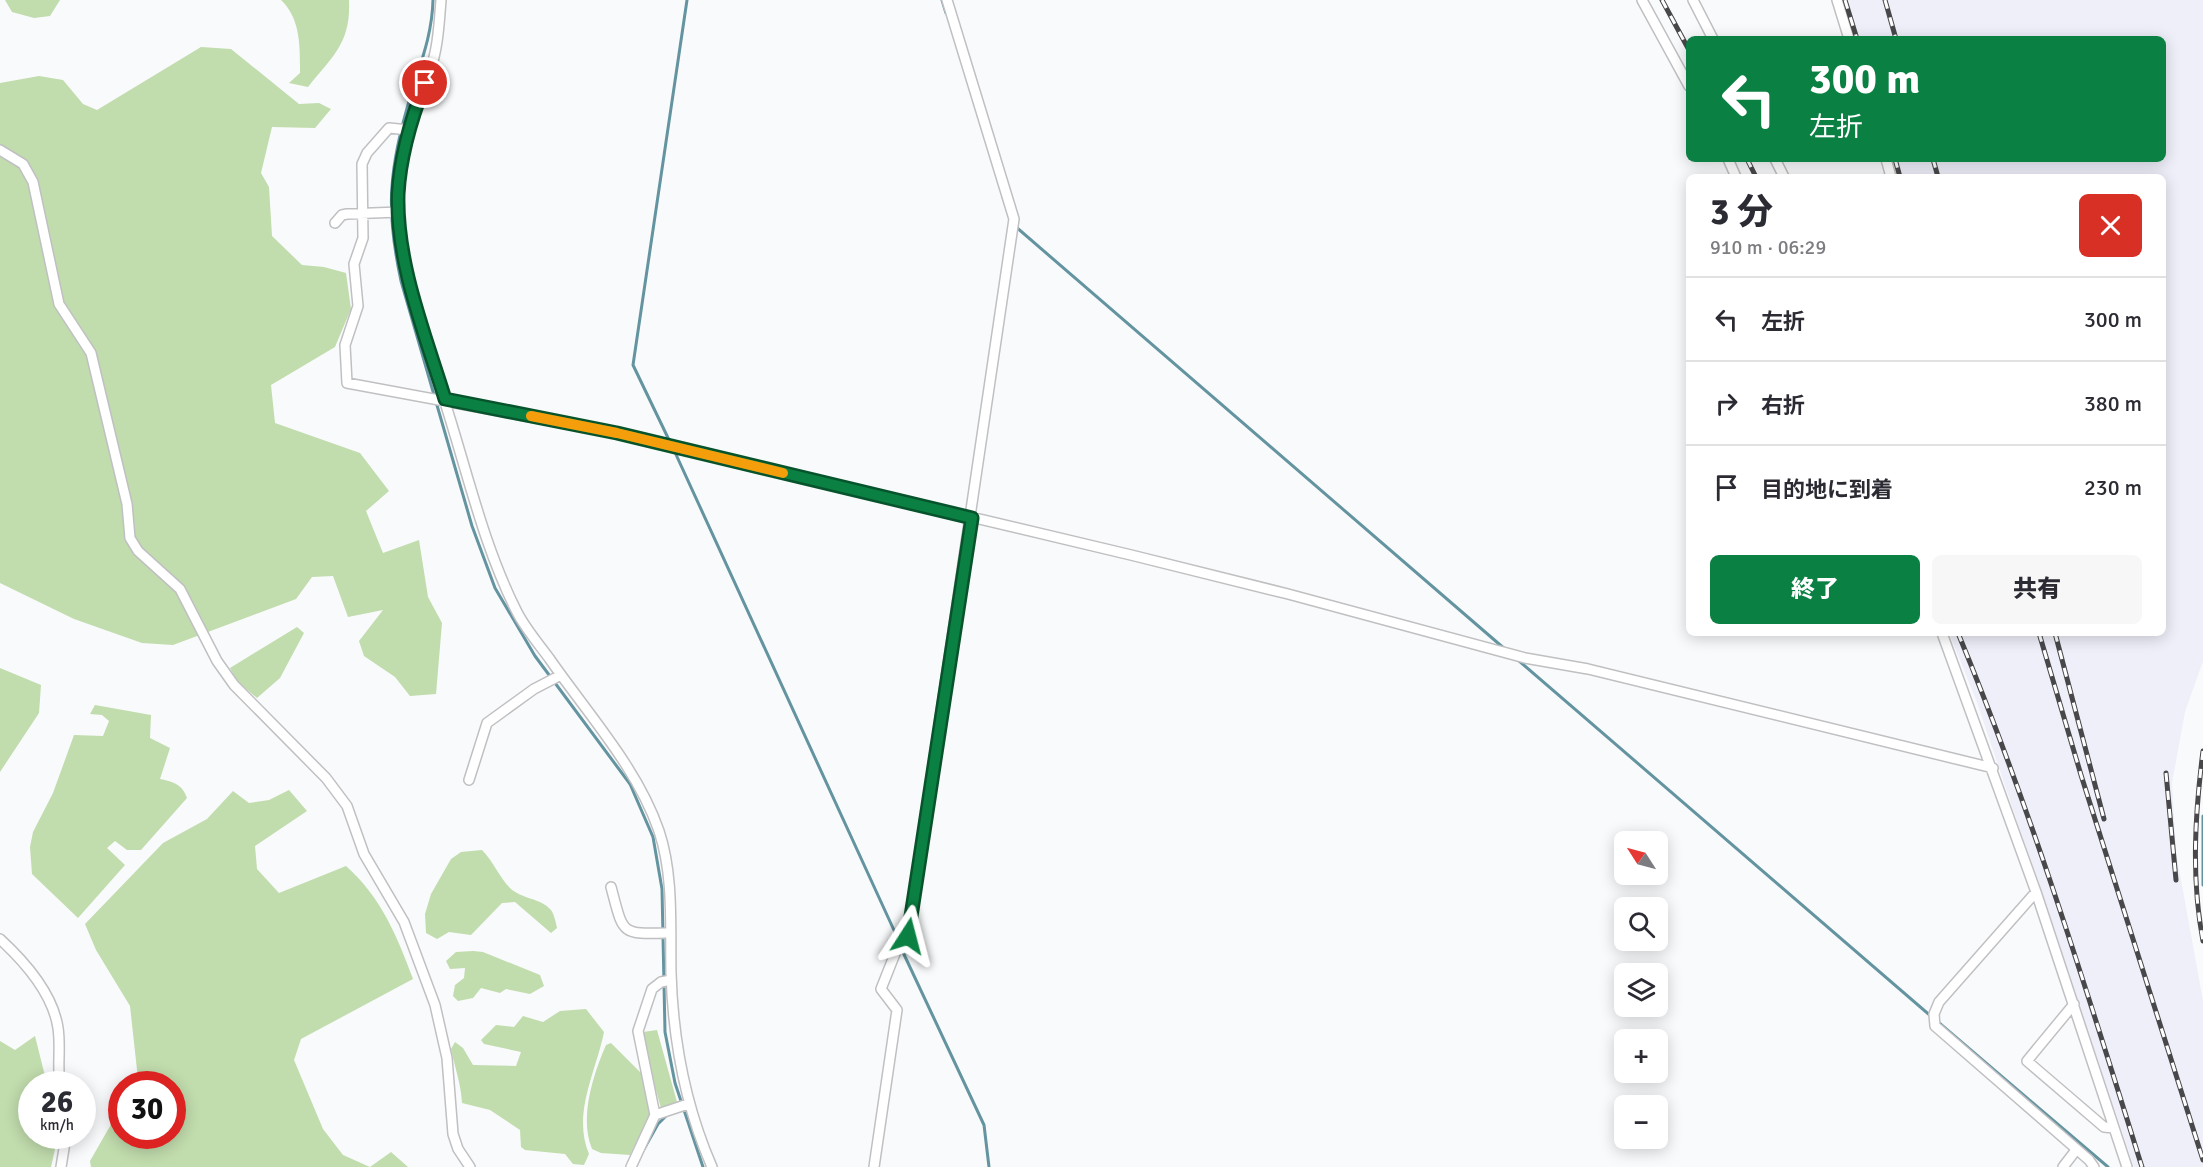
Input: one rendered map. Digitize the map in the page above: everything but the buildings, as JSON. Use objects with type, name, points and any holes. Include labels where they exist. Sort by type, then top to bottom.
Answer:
[{"type":"street","points":[[441,0],[439,29],[430,72],[409,129],[400,173],[399,212],[409,274],[492,558],[519,615],[640,786],[651,809],[666,861],[676,1044],[688,1104],[712,1167]]},
{"type":"street","points":[[874,1167],[897,1010],[881,989],[900,941],[908,936],[1015,219],[947,0]]},
{"type":"street","points":[[1642,0],[1686,81]]},
{"type":"street","points":[[1692,0],[1711,36]]},
{"type":"street","points":[[1837,0],[1848,36]]},
{"type":"street","points":[[409,129],[389,128],[367,153],[362,164],[362,243],[354,264],[358,306],[345,345],[347,383],[445,399],[617,433],[1288,594],[1524,658],[1588,669],[1993,768]]},
{"type":"street","points":[[0,150],[23,164],[33,182],[59,304],[91,353],[127,504],[130,538],[138,551],[180,589],[217,661],[234,684],[326,778],[347,806],[364,854],[404,922],[435,1005],[447,1058],[453,1134],[470,1167]]},
{"type":"street","points":[[335,223],[342,216],[399,212]]},
{"type":"street","points":[[1943,636],[1993,768],[2036,892],[2127,1167]]},
{"type":"street","points":[[469,780],[487,723],[534,689],[561,675]]},
{"type":"street","points":[[611,887],[621,925],[627,931],[633,934],[671,933]]},
{"type":"street","points":[[2036,892],[1939,1002],[1934,1014],[1935,1026],[2094,1167]]},
{"type":"street","points":[[0,939],[33,975],[51,1009],[58,1027],[60,1071]]},
{"type":"street","points":[[632,1167],[641,1142],[655,1115],[638,1031],[652,989],[661,982],[671,980]]},
{"type":"street","points":[[2074,1004],[2027,1061],[2104,1126],[2114,1128]]},
{"type":"street","points":[[655,1115],[688,1104]]},
{"type":"street","points":[[61,1167],[64,1149]]},
{"type":"street","points":[[2063,1167],[2076,1149]]},
{"type":"shaded area","points":[[1843,0],[2203,0],[2203,661],[2185,712],[2172,783],[2176,852],[2203,1001],[2203,1167],[2134,1167],[1976,700],[1950,636],[2166,636],[2166,174],[1896,174],[1893,162],[2166,162],[2166,36],[1854,36]]},
{"type":"green space","points":[[5,0],[60,0],[50,16],[34,18],[12,12]]},
{"type":"green space","points":[[281,0],[349,0],[347,27],[339,48],[308,87],[289,83],[300,73],[299,43],[296,25],[288,8]]},
{"type":"green space","points":[[201,47],[231,49],[299,104],[319,103],[331,109],[315,128],[272,127],[261,173],[269,187],[272,236],[302,265],[324,267],[346,273],[351,309],[335,347],[271,385],[275,423],[360,453],[389,491],[366,511],[383,553],[419,540],[428,597],[442,623],[436,694],[410,696],[395,677],[364,656],[359,641],[383,610],[348,617],[333,576],[312,577],[296,599],[173,645],[142,643],[74,619],[0,583],[0,83],[39,76],[63,80],[83,104],[97,110]]},
{"type":"green space","points":[[297,627],[304,633],[280,678],[257,698],[237,681],[230,668]]},
{"type":"green space","points":[[0,668],[41,685],[39,713],[0,772]]},
{"type":"green space","points":[[95,705],[151,715],[150,738],[170,748],[160,779],[177,784],[187,798],[141,850],[127,850],[115,841],[107,848],[125,865],[78,918],[32,874],[30,847],[33,832],[53,793],[74,735],[103,736],[109,721],[102,715],[90,714]]},
{"type":"green space","points":[[289,790],[307,811],[255,846],[257,869],[279,893],[346,866],[369,891],[387,918],[413,979],[301,1039],[294,1060],[323,1129],[343,1155],[370,1167],[91,1167],[90,1161],[108,1130],[108,1149],[186,1149],[186,1071],[137,1071],[130,1006],[96,950],[85,924],[163,843],[207,819],[233,791],[249,803],[269,800]]},
{"type":"green space","points":[[482,850],[510,888],[542,903],[551,910],[557,928],[551,933],[515,902],[502,903],[471,935],[449,932],[437,939],[426,933],[425,914],[431,894],[451,859],[461,852]]},
{"type":"green space","points":[[456,952],[483,952],[540,975],[544,986],[530,994],[506,989],[500,993],[481,988],[473,998],[458,1001],[453,996],[455,985],[464,978],[465,968],[450,969],[446,961]]},
{"type":"green space","points":[[586,1009],[604,1032],[584,1108],[584,1139],[589,1154],[584,1165],[573,1164],[565,1154],[525,1150],[521,1147],[520,1130],[490,1110],[462,1103],[451,1049],[455,1042],[463,1048],[473,1065],[516,1066],[521,1052],[484,1044],[481,1040],[496,1025],[514,1027],[523,1016],[543,1022],[560,1011]]},
{"type":"green space","points":[[657,1030],[677,1102],[661,1108],[641,1038],[643,1032]]},
{"type":"green space","points":[[35,1036],[44,1071],[18,1071],[18,1149],[55,1149],[51,1167],[0,1167],[0,1041],[15,1050]]},
{"type":"green space","points":[[611,1043],[643,1075],[650,1114],[630,1155],[601,1153],[592,1149],[588,1137],[587,1110],[592,1083],[606,1045]]},
{"type":"green space","points":[[391,1152],[408,1167],[370,1167]]},
{"type":"waterway","points":[[433,0],[427,43],[400,135],[393,176],[393,236],[401,281],[472,526],[495,588],[535,656],[630,784],[653,837],[662,889],[665,1032],[675,1083],[703,1167]]},
{"type":"waterway","points":[[670,442],[633,365],[687,0]]},
{"type":"waterway","points":[[942,0],[946,13]]},
{"type":"waterway","points":[[1003,197],[1011,222]]},
{"type":"waterway","points":[[1016,227],[1506,650]]},
{"type":"waterway","points":[[673,448],[898,939]]},
{"type":"waterway","points":[[1518,660],[1933,1018]]},
{"type":"waterway","points":[[2203,816],[2203,885]]},
{"type":"waterway","points":[[901,948],[984,1125],[989,1167]]},
{"type":"waterway","points":[[1938,1022],[2108,1167]]},
{"type":"waterway","points":[[644,1149],[658,1124],[667,1115]]},
{"type":"railway","points":[[1662,0],[1686,44]]},
{"type":"railway","points":[[1845,0],[1856,36]]},
{"type":"railway","points":[[1885,0],[1895,36]]},
{"type":"railway","points":[[1748,162],[1754,174]]},
{"type":"railway","points":[[1896,162],[1899,174]]},
{"type":"railway","points":[[1934,162],[1937,174]]},
{"type":"railway","points":[[1959,636],[2033,831],[2142,1167]]},
{"type":"railway","points":[[2040,636],[2081,775],[2203,1160]]},
{"type":"railway","points":[[2056,636],[2104,819]]},
{"type":"railway","points":[[2203,751],[2196,846],[2197,894],[2203,941]]},
{"type":"railway","points":[[2166,773],[2176,880]]},
{"type":"slow traffic","points":[[531,416],[617,433],[783,473]]},
{"type":"route","points":[[425,83],[409,129],[400,173],[399,223],[402,248],[416,305],[445,399],[617,433],[972,518],[908,936]]}]
